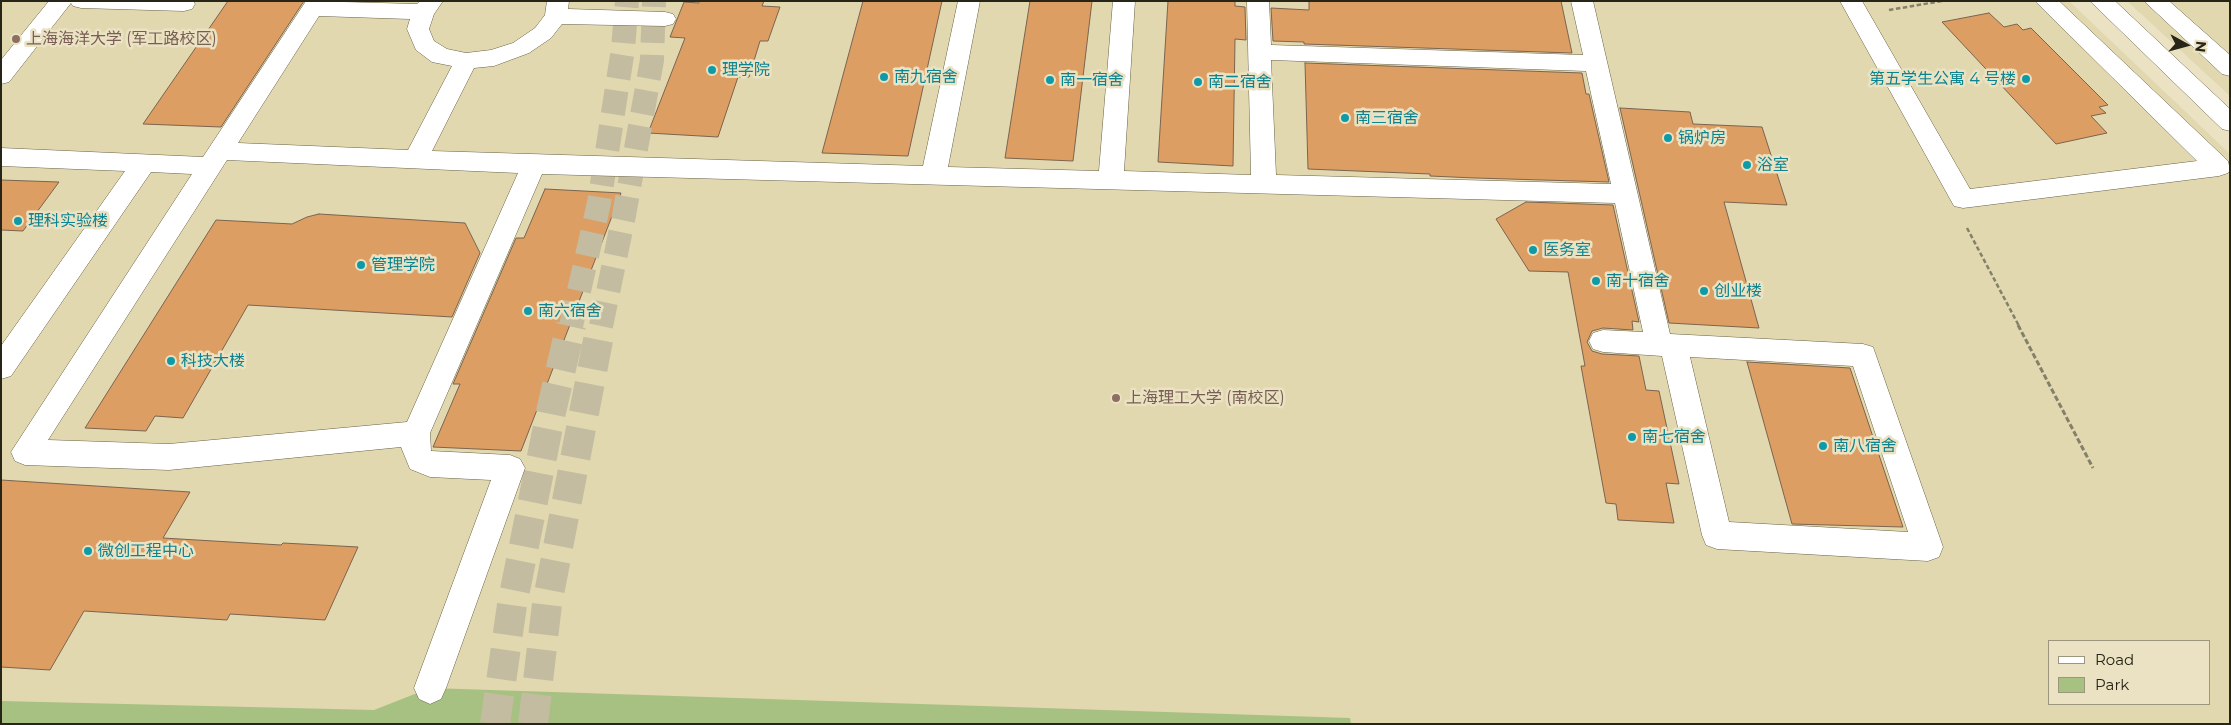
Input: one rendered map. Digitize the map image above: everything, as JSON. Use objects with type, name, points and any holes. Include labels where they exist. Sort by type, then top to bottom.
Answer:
[{"type":"street","points":[[1,76],[61,1]]},
{"type":"street","points":[[82,1],[184,4]]},
{"type":"street","points":[[934,174],[969,1]]},
{"type":"street","points":[[1111,179],[1124,1]]},
{"type":"street","points":[[1258,1],[1264,183]]},
{"type":"street","points":[[1582,1],[1625,194],[1666,345],[1717,534],[1928,547],[1864,355],[1666,345],[1603,341]]},
{"type":"street","points":[[1855,8],[1963,200],[2219,167],[2046,1]]},
{"type":"street","points":[[2100,1],[2230,123]]},
{"type":"street","points":[[2155,1],[2230,68]]},
{"type":"street","points":[[416,433],[169,457],[25,452],[315,5],[427,6],[418,29],[424,45],[440,56],[466,61],[494,58],[521,48],[543,33],[557,9],[665,19]]},
{"type":"street","points":[[1260,52],[1596,63]]},
{"type":"street","points":[[416,160],[466,61]]},
{"type":"street","points":[[1,157],[144,163],[215,159],[416,160],[534,165],[934,174],[1625,194]]},
{"type":"street","points":[[1,368],[144,163]]},
{"type":"street","points":[[430,688],[510,468],[430,464],[420,460],[415,449],[416,433],[534,165]]},
{"type":"path","points":[[1855,8],[1942,1]]},
{"type":"path","points":[[1963,200],[1959,208],[1965,225],[2093,468]]},
{"type":"shaded area","name":"上海理工大学 (南校区)","points":[[1,1],[2069,1],[2230,154],[2230,724],[1,724]]},
{"type":"shaded area","points":[[2127,1],[2230,1],[2230,96]]},
{"type":"green space","points":[[430,688],[1350,718],[1351,724],[1,724],[1,701],[374,710]]},
{"type":"building","points":[[228,1],[304,1],[221,127],[143,124]]},
{"type":"building","name":"理学院","points":[[699,1],[764,1],[762,6],[780,7],[768,41],[760,41],[749,77],[738,77],[718,137],[648,133],[685,38],[670,37],[684,2],[699,3]]},
{"type":"building","name":"南九宿舍","points":[[863,1],[942,1],[908,156],[822,153]]},
{"type":"building","name":"南一宿舍","points":[[1030,1],[1092,1],[1073,161],[1005,158]]},
{"type":"building","name":"南二宿舍","points":[[1168,1],[1235,1],[1235,6],[1245,7],[1246,40],[1235,39],[1233,166],[1158,162]]},
{"type":"building","points":[[1309,1],[1561,1],[1572,53],[1304,44],[1304,42],[1273,41],[1271,8],[1309,10]]},
{"type":"building","name":"第五学生公寓 4 号楼","points":[[1989,13],[2004,27],[2017,24],[2023,30],[2031,28],[2108,105],[2099,107],[2106,113],[2091,116],[2107,133],[2056,144],[1942,22]]},
{"type":"building","points":[[1305,63],[1582,73],[1586,94],[1589,94],[1609,182],[1475,178],[1430,176],[1430,174],[1308,169]]},
{"type":"building","points":[[1620,108],[1690,112],[1693,124],[1762,127],[1787,205],[1724,202],[1759,328],[1669,323]]},
{"type":"building","name":"理科实验楼","points":[[1,180],[59,182],[23,231],[1,230]]},
{"type":"building","name":"南六宿舍","points":[[545,189],[621,193],[521,451],[433,447],[460,384],[453,384],[516,238],[524,238]]},
{"type":"building","points":[[1526,202],[1613,205],[1639,322],[1632,321],[1633,330],[1603,328],[1592,331],[1587,342],[1592,351],[1602,354],[1639,356],[1646,390],[1659,391],[1679,484],[1666,483],[1674,523],[1618,520],[1616,504],[1606,503],[1581,366],[1585,366],[1568,272],[1529,271],[1496,219]]},
{"type":"building","points":[[319,214],[465,223],[480,253],[452,317],[248,305],[183,418],[155,416],[146,431],[85,428],[216,220],[292,224]]},
{"type":"building","name":"南八宿舍","points":[[1747,362],[1850,368],[1903,527],[1792,524]]},
{"type":"building","points":[[1,480],[190,492],[163,538],[281,545],[283,543],[358,547],[325,620],[230,614],[227,620],[84,611],[50,670],[1,667]]},
{"type":"tunnel","points":[[571,326],[599,203],[623,49],[627,1]]},
{"type":"tunnel","points":[[601,326],[624,215],[652,60],[654,1]]},
{"type":"tunnel","points":[[495,724],[512,605],[551,412],[571,325]]},
{"type":"tunnel","points":[[533,724],[547,604],[601,325]]},
{"type":"place","name":"上海海洋大学 (军工路校区)","points":[[16,39]]},
{"type":"place","name":"理学院","points":[[712,70]]},
{"type":"place","name":"南九宿舍","points":[[884,77]]},
{"type":"place","name":"第五学生公寓 4 号楼","points":[[2026,79]]},
{"type":"place","name":"南一宿舍","points":[[1050,80]]},
{"type":"place","name":"南二宿舍","points":[[1198,82]]},
{"type":"place","name":"南三宿舍","points":[[1345,118]]},
{"type":"place","name":"锅炉房","points":[[1668,138]]},
{"type":"place","name":"浴室","points":[[1747,165]]},
{"type":"place","name":"理科实验楼","points":[[18,221]]},
{"type":"place","name":"医务室","points":[[1533,250]]},
{"type":"place","name":"管理学院","points":[[361,265]]},
{"type":"place","name":"南十宿舍","points":[[1596,281]]},
{"type":"place","name":"创业楼","points":[[1704,291]]},
{"type":"place","name":"南六宿舍","points":[[528,311]]},
{"type":"place","name":"科技大楼","points":[[171,361]]},
{"type":"place","name":"上海理工大学 (南校区)","points":[[1116,398]]},
{"type":"place","name":"南七宿舍","points":[[1632,437]]},
{"type":"place","name":"南八宿舍","points":[[1823,446]]},
{"type":"place","name":"微创工程中心","points":[[88,551]]}]
